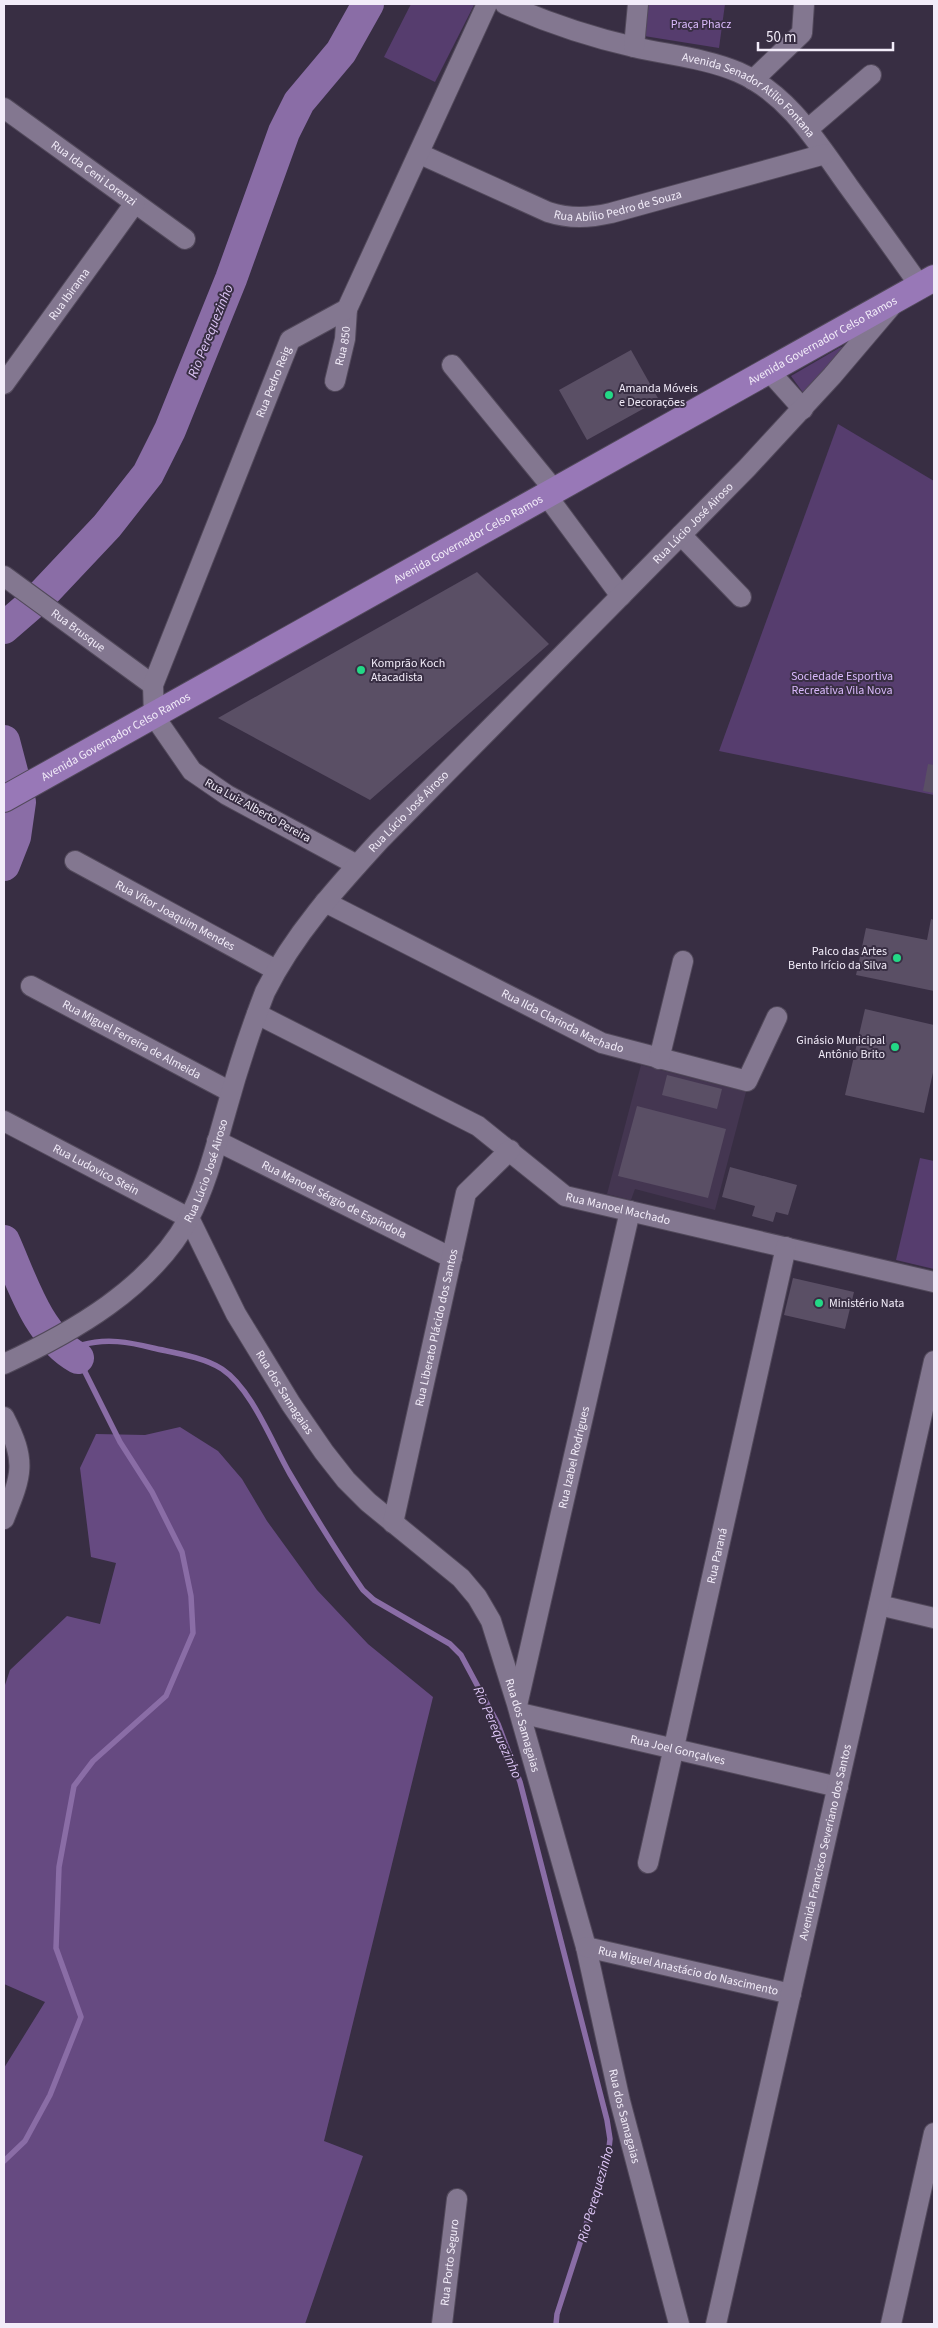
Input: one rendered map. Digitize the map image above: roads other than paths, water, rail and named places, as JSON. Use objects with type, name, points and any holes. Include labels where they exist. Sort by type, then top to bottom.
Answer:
[{"type":"main road","name":"Avenida Governador Celso Ramos","points":[[4,799],[918,288]]},
{"type":"street","points":[[347,309],[420,154],[487,4]]},
{"type":"street","name":"Avenida Senador Atílio Fontana","points":[[505,4],[578,31],[634,47],[722,66],[753,80],[780,99],[808,129],[918,288]]},
{"type":"street","points":[[634,47],[638,4]]},
{"type":"street","points":[[753,80],[802,32],[804,4]]},
{"type":"street","points":[[808,129],[871,75]]},
{"type":"street","name":"Rua Ida Ceni Lorenzi","points":[[6,115],[136,203],[185,239]]},
{"type":"street","name":"Rua Abílio Pedro de Souza","points":[[420,154],[548,212],[565,217],[581,218],[611,213],[825,154]]},
{"type":"street","name":"Rua Ibirama","points":[[4,384],[136,203]]},
{"type":"street","name":"Rua Lúcio José Airoso","points":[[4,1364],[68,1332],[141,1278],[174,1241],[189,1218],[217,1141],[257,1014],[276,970],[325,902],[357,865],[681,536],[918,288]]},
{"type":"street","name":"Rua 850","points":[[335,381],[345,339],[347,309]]},
{"type":"street","name":"Rua Pedro Reig","points":[[154,716],[153,685],[290,340],[347,309]]},
{"type":"street","points":[[452,365],[551,493],[621,596]]},
{"type":"street","points":[[769,371],[803,408]]},
{"type":"street","points":[[681,536],[741,598]]},
{"type":"street","name":"Rua Brusque","points":[[8,580],[153,685]]},
{"type":"street","name":"Rua Luiz Alberto Pereira","points":[[154,716],[186,764],[208,784],[357,865]]},
{"type":"street","name":"Rua Vítor Joaquim Mendes","points":[[75,861],[276,970]]},
{"type":"street","name":"Rua Ilda Clarinda Machado","points":[[325,902],[602,1043],[747,1082],[777,1017]]},
{"type":"street","points":[[659,1059],[684,961]]},
{"type":"street","name":"Rua Miguel Ferreira de Almeida","points":[[31,986],[231,1092]]},
{"type":"street","name":"Rua Manoel Machado","points":[[257,1014],[478,1126],[565,1196],[934,1282]]},
{"type":"street","name":"Rua Ludovico Stein","points":[[4,1121],[189,1218]]},
{"type":"street","name":"Rua Manoel Sérgio de Espíndola","points":[[217,1141],[452,1258]]},
{"type":"street","name":"Rua Liberato Plácido dos Santos","points":[[393,1523],[466,1193],[510,1150]]},
{"type":"street","name":"Rua Izabel Rodrigues","points":[[519,1708],[630,1211]]},
{"type":"street","name":"Rua dos Samagaias","points":[[189,1218],[236,1314],[291,1404],[346,1480],[368,1502],[461,1578],[477,1597],[491,1621],[519,1708],[586,1947],[620,2102],[679,2324]]},
{"type":"street","name":"Rua Paraná","points":[[648,1863],[786,1248]]},
{"type":"street","name":"Avenida Francisco Severiano dos Santos","points":[[716,2324],[934,1361]]},
{"type":"street","points":[[4,1417],[19,1451],[20,1470],[17,1486],[4,1519]]},
{"type":"street","points":[[879,1606],[934,1618]]},
{"type":"street","name":"Rua Joel Gonçalves","points":[[519,1708],[674,1749],[838,1787]]},
{"type":"street","name":"Rua Miguel Anastácio do Nascimento","points":[[586,1947],[791,1994]]},
{"type":"street","points":[[891,2324],[934,2133]]},
{"type":"street","name":"Rua Porto Seguro","points":[[442,2324],[457,2199]]},
{"type":"waterway","name":"Rio Perequezinho","points":[[4,628],[41,596],[107,526],[148,474],[170,430],[231,279],[284,132],[299,102],[341,52],[368,4]]},
{"type":"waterway","name":"Rio Perequezinho","points":[[4,741],[20,802],[15,837],[4,865]]},
{"type":"waterway","name":"Rio Perequezinho","points":[[4,1241],[32,1306],[41,1321],[52,1336],[78,1358]]},
{"type":"waterway","name":"Rio Perequezinho","points":[[4,2161],[25,2141],[50,2095],[81,2017],[56,1948],[59,1867],[74,1786],[93,1761],[166,1696],[193,1633],[191,1596],[182,1552],[152,1492],[120,1442],[78,1358],[82,1345],[109,1341],[126,1343],[198,1358],[222,1369],[233,1378],[252,1403],[299,1489],[363,1590],[374,1600],[450,1644],[461,1655],[498,1724],[520,1782],[607,2120],[610,2139],[608,2157],[557,2314],[556,2324]]},
{"type":"place","name":"Amanda Móveis e Decorações","points":[[609,395]]},
{"type":"place","name":"Komprão Koch Atacadista","points":[[361,670]]},
{"type":"place","name":"Palco das Artes Bento Irício da Silva","points":[[897,958]]},
{"type":"place","name":"Ginásio Municipal Antônio Brito","points":[[895,1047]]},
{"type":"place","name":"Ministério Nata","points":[[819,1303]]},
{"type":"park label","name":"Praça Phacz","points":[[701,24]]},
{"type":"park label","name":"Sociedade Esportiva Recreativa Vila Nova","points":[[842,683]]}]
